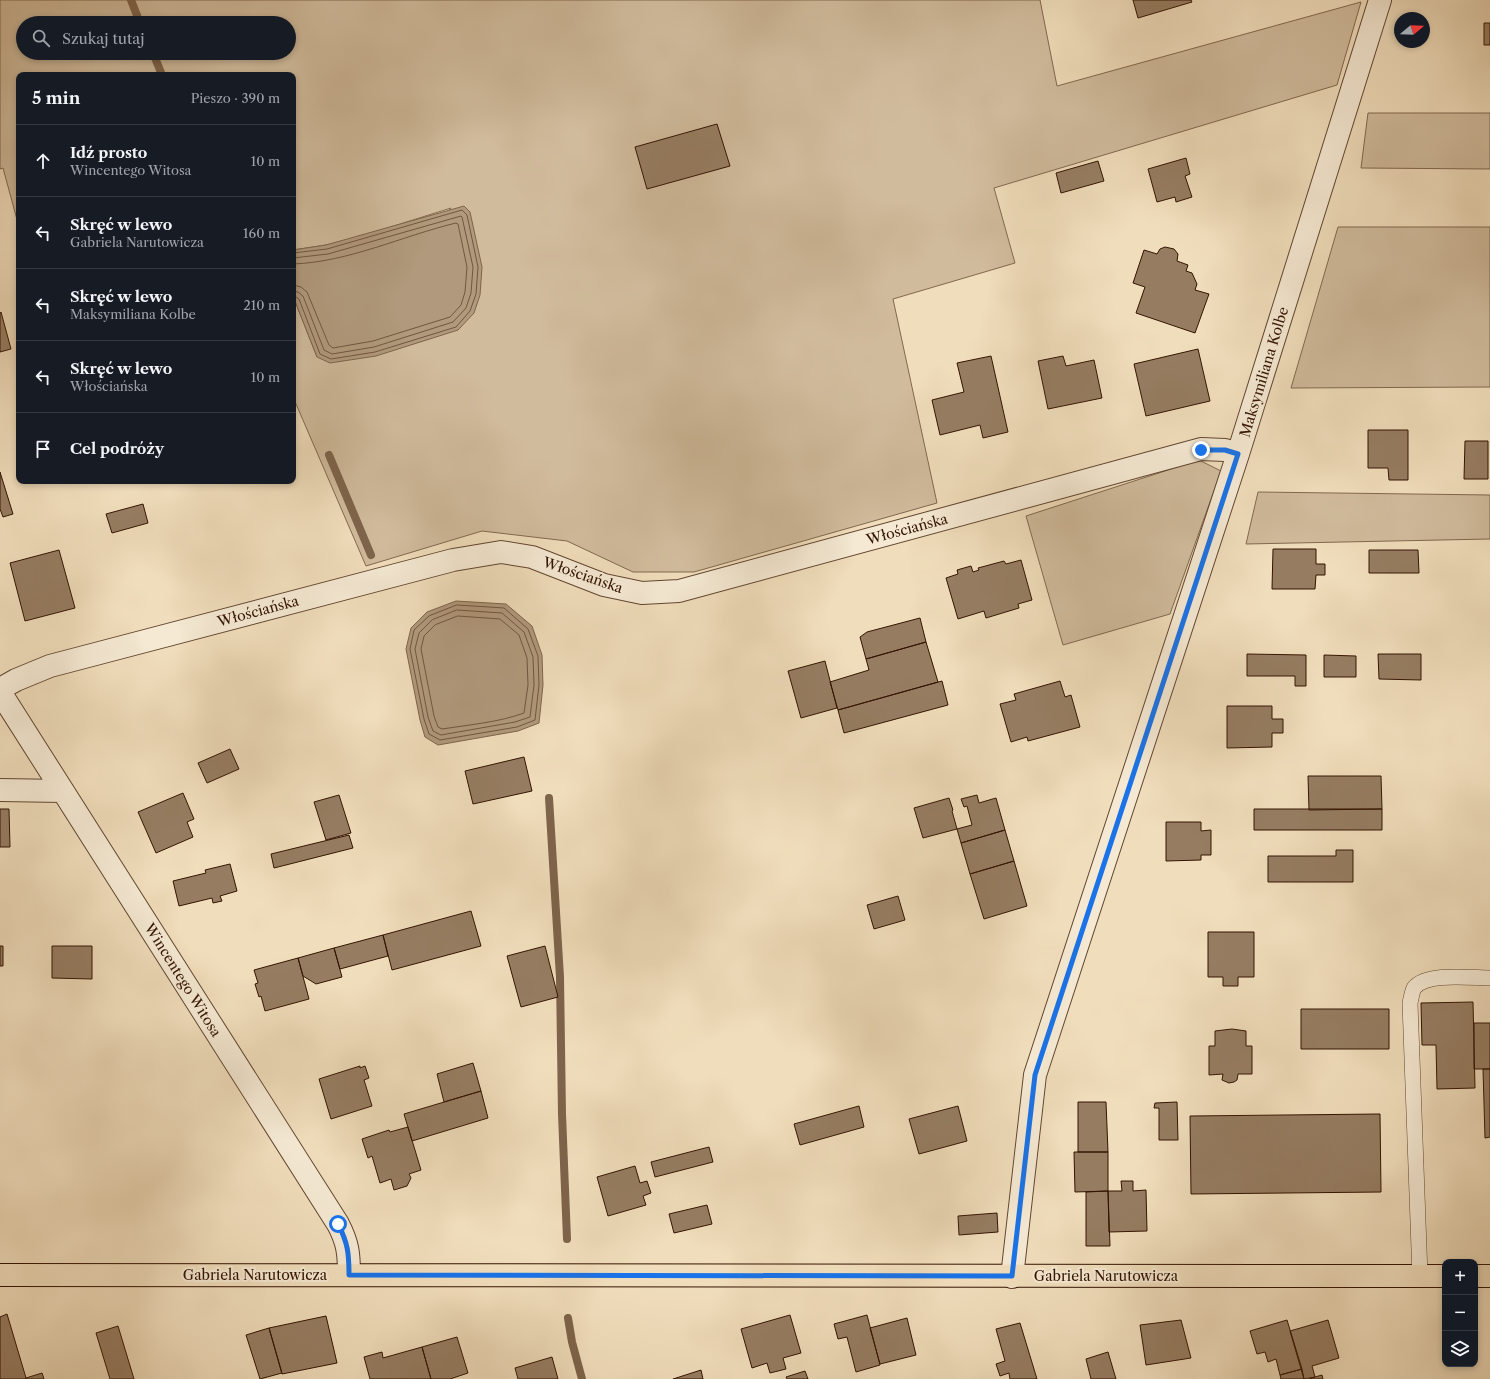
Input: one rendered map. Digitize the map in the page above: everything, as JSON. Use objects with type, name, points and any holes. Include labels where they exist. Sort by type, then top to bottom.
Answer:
[{"type":"main road","name":"Gabriela Narutowicza","points":[[0,1275],[1442,1276]]},
{"type":"main road","points":[[1478,1276],[1490,1276]]},
{"type":"street","name":"Maksymiliana Kolbe","points":[[1012,1276],[1035,1075],[1238,454],[1380,0]]},
{"type":"street","name":"Włościańska","points":[[0,690],[16,680],[50,666],[453,560],[501,552],[532,557],[604,585],[642,593],[679,591],[1201,450],[1225,450],[1238,454]]},
{"type":"street","name":"Wincentego Witosa","points":[[0,690],[338,1224],[345,1237],[349,1251],[349,1275]]},
{"type":"street","points":[[0,790],[63,791]]},
{"type":"lane","points":[[1420,1276],[1410,1003],[1414,989],[1423,981],[1437,978],[1490,978]]},
{"type":"shaded area","points":[[0,0],[1040,0],[1057,86],[1361,2],[1337,85],[994,188],[1015,263],[893,299],[937,503],[694,572],[633,572],[567,541],[482,531],[366,566],[296,404],[296,304],[317,357],[451,208],[362,236],[326,245],[296,250],[296,72],[16,72],[16,216],[3,168],[0,169]]},
{"type":"shaded area","points":[[1368,113],[1490,113],[1490,169],[1361,168]]},
{"type":"shaded area","points":[[1338,227],[1490,227],[1490,387],[1291,388]]},
{"type":"shaded area","points":[[1199,460],[1221,471],[1170,614],[1063,645],[1026,516]]},
{"type":"shaded area","points":[[1258,492],[1490,495],[1490,539],[1246,544]]},
{"type":"water","points":[[464,206],[470,212],[482,267],[480,295],[474,313],[458,330],[376,356],[330,363],[317,357],[296,304],[296,250],[326,245]]},
{"type":"water","points":[[456,601],[506,604],[532,626],[542,655],[543,685],[539,723],[518,731],[438,745],[425,737],[420,720],[406,649],[411,628],[427,612]]},
{"type":"building","points":[[1133,0],[1191,0],[1192,2],[1138,18]]},
{"type":"building","points":[[1484,23],[1490,23],[1490,45],[1484,45]]},
{"type":"building","points":[[717,124],[730,166],[647,189],[635,147]]},
{"type":"building","points":[[1186,158],[1190,174],[1185,176],[1192,197],[1176,202],[1175,197],[1157,202],[1148,169]]},
{"type":"building","points":[[1098,161],[1104,181],[1061,193],[1056,173]]},
{"type":"building","points":[[1165,247],[1174,249],[1178,254],[1177,261],[1188,265],[1186,271],[1192,273],[1197,284],[1195,290],[1209,294],[1195,333],[1136,313],[1145,287],[1133,283],[1144,250],[1157,254],[1160,249]]},
{"type":"building","points":[[1,312],[11,349],[0,352],[0,313]]},
{"type":"building","points":[[1198,349],[1210,401],[1146,416],[1134,364]]},
{"type":"building","points":[[991,356],[1008,432],[983,438],[980,425],[940,435],[932,400],[964,392],[957,363]]},
{"type":"building","points":[[1063,356],[1066,366],[1094,360],[1102,398],[1048,409],[1038,361]]},
{"type":"building","points":[[1368,430],[1408,430],[1408,480],[1389,480],[1388,468],[1368,468]]},
{"type":"building","points":[[1465,441],[1488,441],[1488,479],[1464,479]]},
{"type":"building","points":[[0,472],[13,514],[3,517],[0,509]]},
{"type":"building","points":[[143,504],[148,523],[112,533],[106,514]]},
{"type":"building","points":[[1273,549],[1316,549],[1316,564],[1325,564],[1325,575],[1316,575],[1315,589],[1272,589]]},
{"type":"building","points":[[59,550],[75,608],[25,621],[10,563]]},
{"type":"building","points":[[1369,550],[1418,550],[1419,573],[1369,573]]},
{"type":"building","points":[[1021,560],[1032,600],[1018,604],[1019,608],[986,618],[984,611],[958,619],[946,578],[958,574],[957,570],[971,566],[973,572],[979,570],[978,568],[1004,561],[1006,564]]},
{"type":"building","points":[[920,618],[926,642],[866,659],[860,637],[867,632]]},
{"type":"building","points":[[926,642],[938,682],[838,710],[830,682],[869,670],[866,659]]},
{"type":"building","points":[[1247,654],[1306,655],[1306,686],[1295,686],[1295,676],[1247,676]]},
{"type":"building","points":[[1378,654],[1421,654],[1421,680],[1379,679]]},
{"type":"building","points":[[1324,655],[1356,656],[1356,677],[1324,677]]},
{"type":"building","points":[[825,661],[837,708],[801,718],[788,671]]},
{"type":"building","points":[[942,681],[948,705],[844,733],[838,710]]},
{"type":"building","points":[[1060,681],[1065,697],[1071,695],[1080,727],[1028,741],[1027,737],[1011,742],[1000,704],[1016,700],[1014,694]]},
{"type":"building","points":[[1227,706],[1272,706],[1272,719],[1283,719],[1283,733],[1272,733],[1272,747],[1227,748]]},
{"type":"building","points":[[230,749],[239,769],[207,783],[198,763]]},
{"type":"building","points":[[524,757],[532,791],[473,804],[465,771]]},
{"type":"building","points":[[1308,776],[1381,776],[1382,809],[1309,810]]},
{"type":"building","points":[[183,793],[194,819],[187,822],[193,837],[156,853],[138,812]]},
{"type":"building","points":[[339,795],[351,833],[326,840],[314,802]]},
{"type":"building","points":[[977,795],[979,803],[996,798],[1005,830],[961,843],[957,829],[972,825],[967,806],[964,807],[961,799]]},
{"type":"building","points":[[949,798],[957,829],[923,838],[914,808]]},
{"type":"building","points":[[0,809],[9,809],[10,847],[0,847]]},
{"type":"building","points":[[1254,809],[1382,809],[1382,830],[1254,830]]},
{"type":"building","points":[[1166,822],[1201,822],[1201,831],[1211,830],[1211,855],[1201,855],[1201,860],[1166,861]]},
{"type":"building","points":[[1005,830],[1014,861],[970,874],[961,843]]},
{"type":"building","points":[[349,835],[353,848],[274,868],[271,854]]},
{"type":"building","points":[[1336,850],[1353,850],[1353,882],[1268,882],[1268,856],[1336,856]]},
{"type":"building","points":[[1014,861],[1027,906],[984,919],[970,874]]},
{"type":"building","points":[[230,864],[237,891],[220,896],[222,901],[213,903],[212,898],[179,906],[173,881],[206,873],[205,870]]},
{"type":"building","points":[[898,896],[905,920],[874,929],[867,905]]},
{"type":"building","points":[[471,911],[481,946],[392,970],[383,935]]},
{"type":"building","points":[[1208,932],[1254,932],[1254,977],[1238,977],[1238,986],[1223,986],[1223,977],[1208,977]]},
{"type":"building","points":[[383,935],[388,956],[340,969],[334,948]]},
{"type":"building","points":[[0,946],[3,946],[3,966],[0,966]]},
{"type":"building","points":[[52,946],[92,946],[92,979],[52,978]]},
{"type":"building","points":[[545,946],[558,997],[521,1007],[507,956]]},
{"type":"building","points":[[334,948],[342,977],[316,984],[303,976],[298,958]]},
{"type":"building","points":[[298,958],[309,999],[265,1011],[261,996],[259,997],[255,984],[258,983],[254,970]]},
{"type":"building","points":[[1473,1002],[1475,1088],[1437,1089],[1436,1045],[1422,1045],[1421,1003]]},
{"type":"building","points":[[1301,1009],[1389,1009],[1389,1049],[1301,1049]]},
{"type":"building","points":[[1474,1023],[1490,1023],[1490,1069],[1474,1069]]},
{"type":"building","points":[[1232,1029],[1246,1031],[1246,1046],[1252,1046],[1252,1074],[1238,1074],[1237,1080],[1229,1083],[1222,1080],[1223,1074],[1209,1075],[1209,1046],[1215,1046],[1215,1031]]},
{"type":"building","points":[[473,1063],[481,1091],[444,1102],[437,1074]]},
{"type":"building","points":[[360,1066],[360,1068],[365,1066],[369,1078],[364,1080],[372,1106],[331,1119],[319,1079]]},
{"type":"building","points":[[1483,1069],[1490,1069],[1490,1137],[1485,1138]]},
{"type":"building","points":[[481,1091],[488,1118],[412,1141],[404,1114]]},
{"type":"building","points":[[1078,1102],[1106,1102],[1108,1152],[1078,1152]]},
{"type":"building","points":[[1177,1102],[1178,1140],[1159,1140],[1159,1108],[1154,1108],[1155,1103]]},
{"type":"building","points":[[859,1106],[864,1127],[800,1145],[794,1124]]},
{"type":"building","points":[[958,1106],[967,1141],[919,1154],[909,1119]]},
{"type":"building","points":[[1380,1114],[1381,1192],[1191,1194],[1190,1116]]},
{"type":"building","points":[[408,1127],[421,1170],[409,1174],[411,1178],[407,1186],[394,1190],[391,1179],[380,1183],[372,1156],[368,1158],[362,1139],[389,1130],[390,1132]]},
{"type":"building","points":[[709,1147],[713,1162],[655,1177],[651,1162]]},
{"type":"building","points":[[1074,1152],[1108,1152],[1108,1191],[1075,1192]]},
{"type":"building","points":[[635,1166],[640,1183],[647,1181],[651,1193],[643,1196],[646,1205],[608,1216],[597,1177]]},
{"type":"building","points":[[1121,1181],[1133,1181],[1133,1191],[1146,1190],[1147,1231],[1109,1232],[1108,1191],[1122,1191]]},
{"type":"building","points":[[1108,1191],[1110,1246],[1086,1246],[1086,1192]]},
{"type":"building","points":[[707,1205],[712,1224],[674,1233],[669,1214]]},
{"type":"building","points":[[997,1213],[998,1232],[959,1235],[958,1216]]},
{"type":"building","points":[[7,1314],[26,1379],[0,1379],[0,1317]]},
{"type":"building","points":[[790,1315],[801,1353],[783,1358],[786,1369],[770,1373],[767,1363],[752,1368],[741,1329]]},
{"type":"building","points":[[867,1315],[880,1365],[856,1372],[847,1337],[838,1339],[834,1324]]},
{"type":"building","points":[[326,1316],[337,1363],[282,1374],[269,1328]]},
{"type":"building","points":[[907,1318],[916,1355],[880,1364],[870,1328]]},
{"type":"building","points":[[1181,1320],[1191,1358],[1146,1365],[1140,1325]]},
{"type":"building","points":[[1287,1320],[1302,1369],[1280,1375],[1276,1359],[1268,1362],[1265,1352],[1257,1354],[1250,1331]]},
{"type":"building","points":[[1328,1320],[1339,1358],[1312,1366],[1315,1377],[1304,1379],[1290,1331]]},
{"type":"building","points":[[1020,1323],[1037,1379],[1010,1379],[1009,1373],[1000,1376],[996,1364],[1005,1361],[996,1329]]},
{"type":"building","points":[[118,1326],[134,1379],[110,1379],[96,1333]]},
{"type":"building","points":[[269,1328],[282,1373],[260,1379],[246,1335]]},
{"type":"building","points":[[457,1337],[468,1373],[450,1379],[431,1379],[422,1347]]},
{"type":"building","points":[[422,1347],[431,1379],[370,1379],[364,1357],[382,1352],[383,1358]]},
{"type":"building","points":[[1108,1352],[1116,1379],[1091,1379],[1086,1359]]},
{"type":"building","points":[[552,1357],[558,1379],[518,1379],[515,1368]]},
{"type":"building","points":[[1302,1369],[1304,1379],[1281,1379],[1280,1375]]},
{"type":"building","points":[[701,1370],[703,1379],[673,1379],[698,1371]]},
{"type":"building","points":[[805,1371],[808,1379],[787,1379],[786,1377]]},
{"type":"building","points":[[42,1373],[44,1379],[26,1379],[26,1378]]},
{"type":"building","points":[[1322,1375],[1323,1379],[1309,1379],[1315,1377]]},
{"type":"waterway","points":[[131,0],[137,16]]},
{"type":"waterway","points":[[156,60],[161,72]]},
{"type":"waterway","points":[[329,455],[371,555]]},
{"type":"waterway","points":[[549,798],[560,977],[562,1114],[567,1239]]},
{"type":"waterway","points":[[568,1318],[572,1342],[582,1379]]},
{"type":"route","points":[[338,1224],[345,1237],[349,1251],[349,1275],[1012,1276],[1035,1075],[1238,454],[1225,450],[1201,450]]}]
